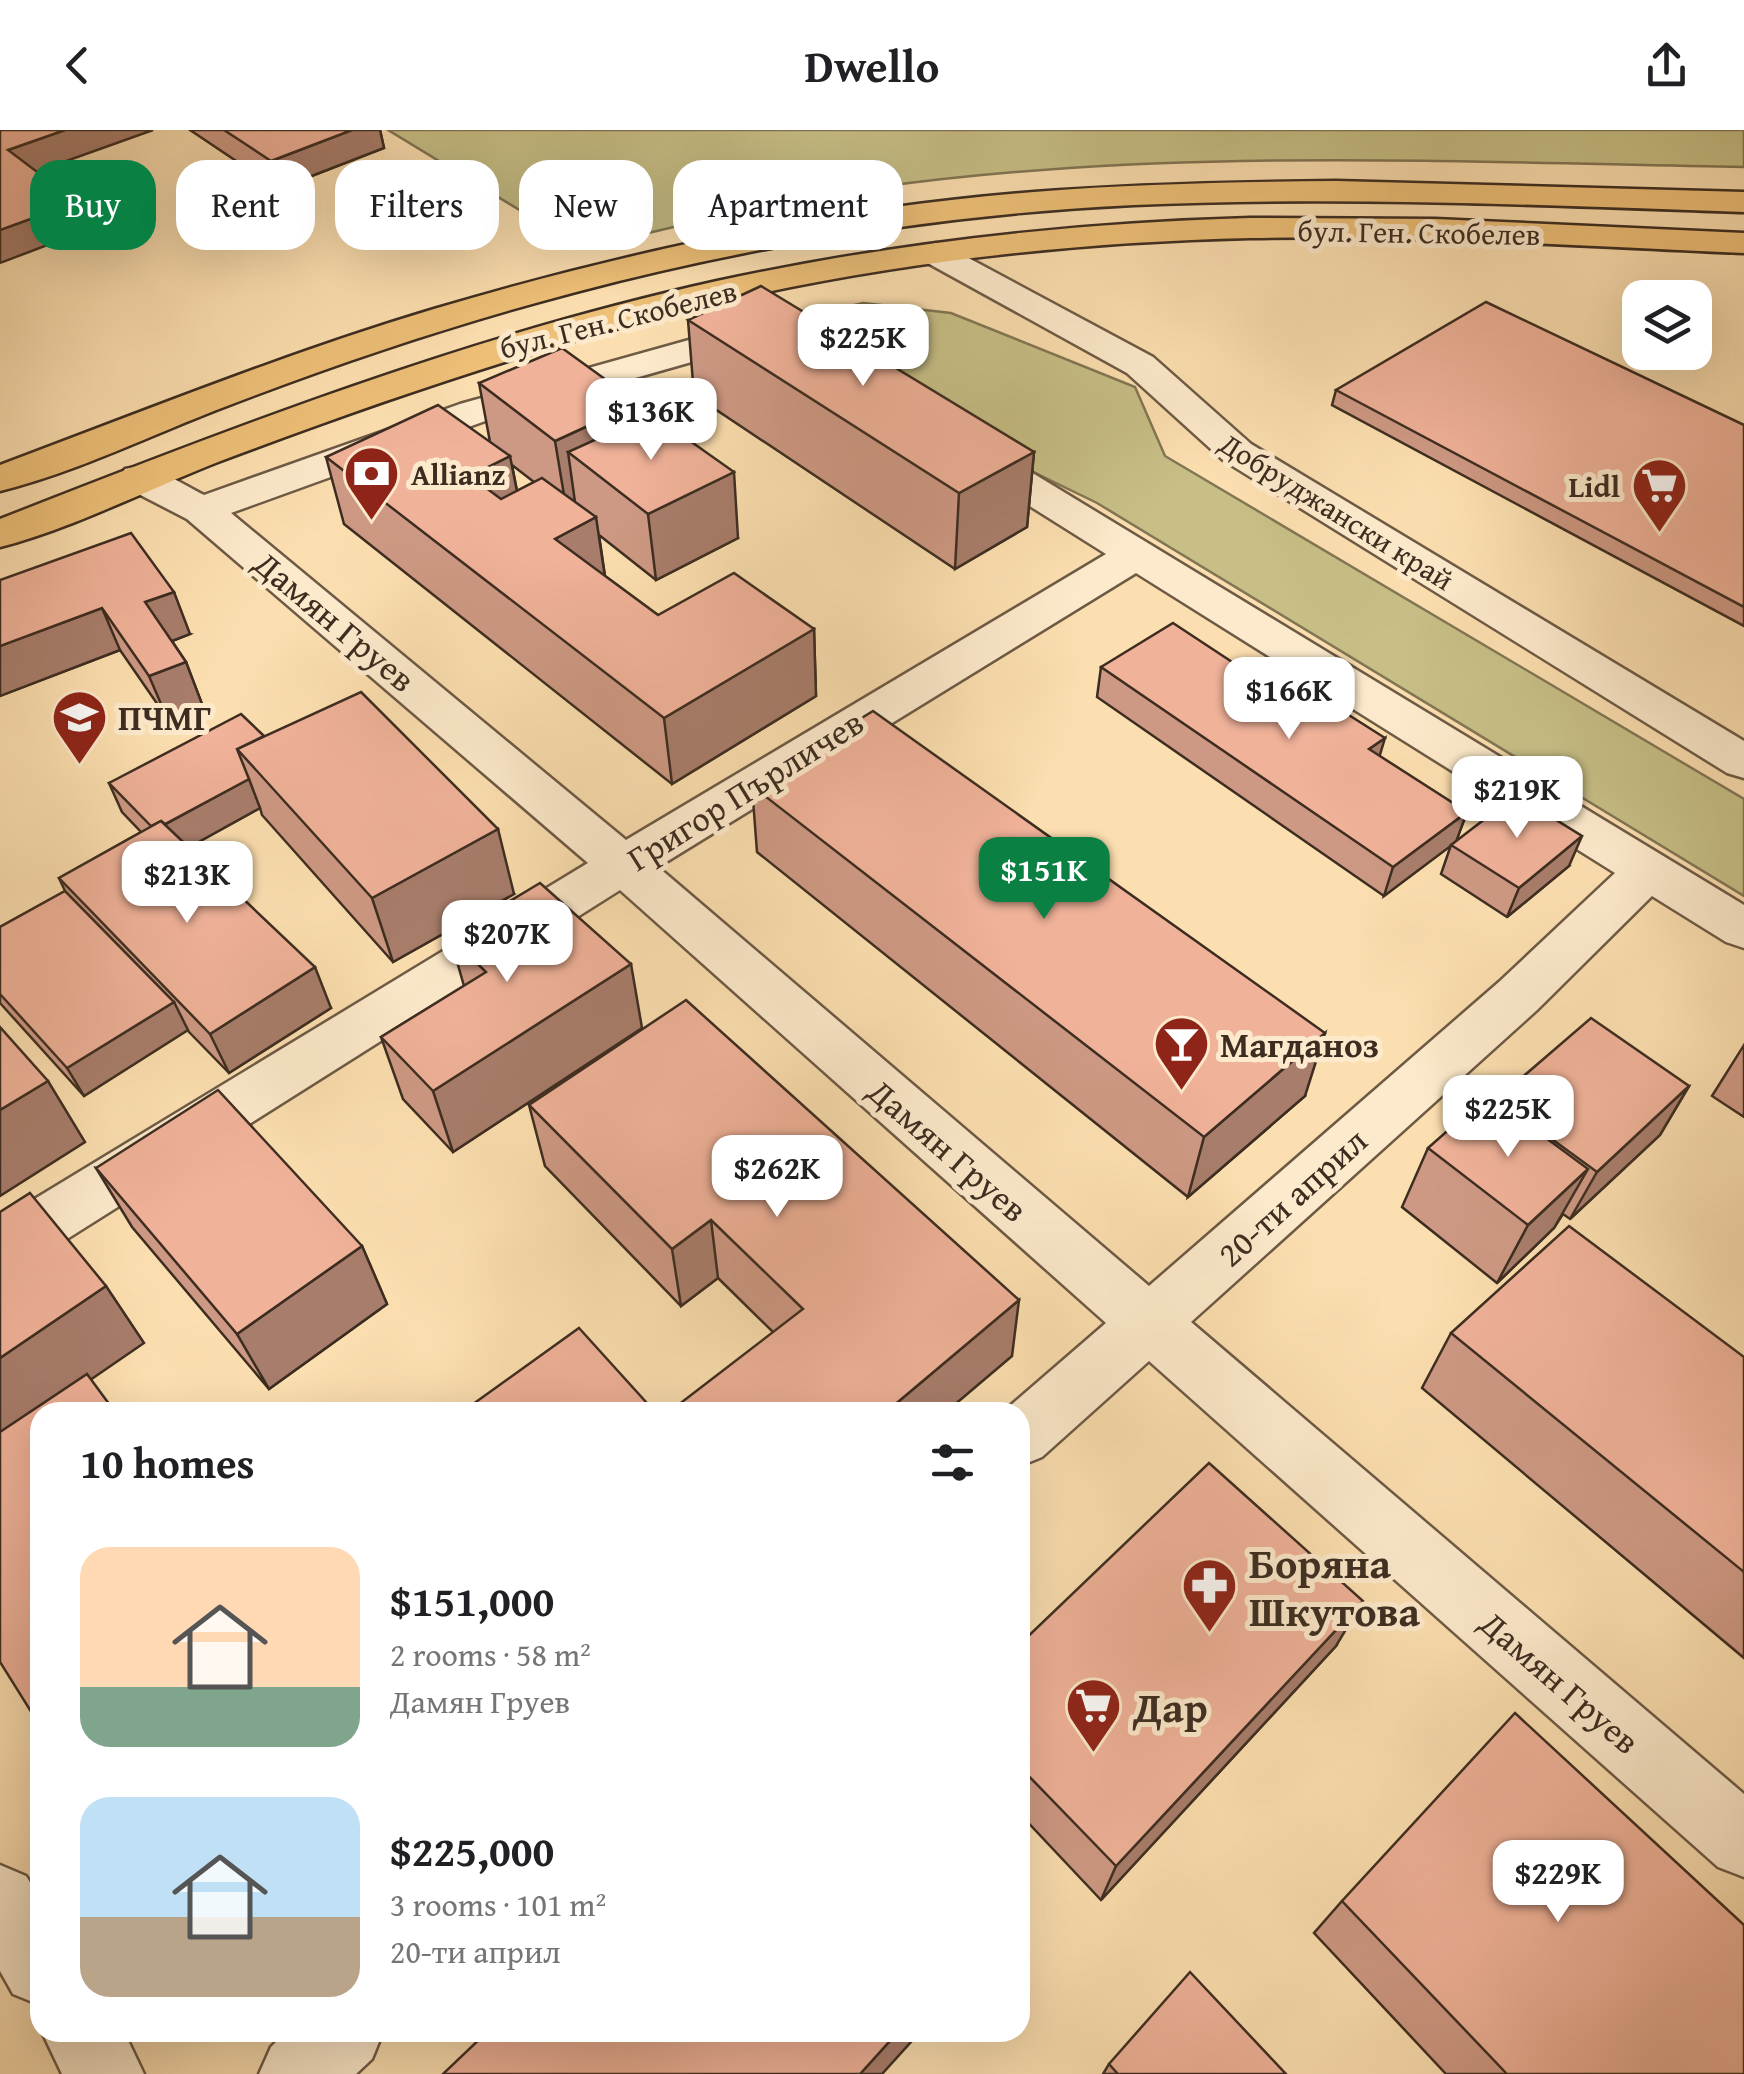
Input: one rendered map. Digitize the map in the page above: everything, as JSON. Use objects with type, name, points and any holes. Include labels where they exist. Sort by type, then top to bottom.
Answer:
[{"type":"main road","name":"бул. Ген. Скобелев","points":[[0,479],[443,318],[662,260],[796,233],[1054,200],[1232,190],[1384,190],[1744,202]]},
{"type":"main road","name":"бул. Ген. Скобелев","points":[[0,534],[362,393],[533,338],[718,292],[822,271],[1106,236],[1250,228],[1744,242]]},
{"type":"street","name":"Добруджански край","points":[[936,254],[1140,365],[1238,452],[1744,762]]},
{"type":"street","name":"бул. Ген. Скобелев","points":[[202,510],[474,412],[714,344],[780,344]]},
{"type":"street","points":[[935,430],[1744,929]]},
{"type":"street","name":"Дамян Груев","points":[[139,478],[202,510],[623,865],[1744,1841]]},
{"type":"street","name":"Григор Пърличев","points":[[0,1250],[1135,555]]},
{"type":"street","name":"20-ти април","points":[[1030,1428],[1518,996],[1648,870]]},
{"type":"street","points":[[0,1902],[30,1951]]},
{"type":"street","points":[[86,2042],[105,2074]]},
{"type":"street","points":[[298,2074],[334,2042]]},
{"type":"shaded area","points":[[388,130],[1744,130],[1744,167],[1198,162],[981,175],[903,184],[903,160],[673,160],[673,227],[653,232],[653,160],[519,160],[519,210],[499,198],[499,160],[437,160]]},
{"type":"shaded area","points":[[863,303],[951,313],[1135,387],[1165,456],[1744,799],[1744,896],[1097,503],[988,450],[799,318]]},
{"type":"building","points":[[0,130],[65,130],[8,150],[30,167],[30,219],[0,230]]},
{"type":"building","points":[[224,130],[352,130],[274,160]]},
{"type":"building","points":[[761,286],[1034,452],[959,493],[688,320]]},
{"type":"building","name":"Lidl","points":[[1486,302],[1744,425],[1744,607],[1336,390]]},
{"type":"building","points":[[562,348],[638,403],[555,441],[479,383]]},
{"type":"building","points":[[438,405],[510,456],[470,476],[501,499],[542,478],[596,517],[555,539],[658,615],[734,573],[814,629],[664,718],[326,457]]},
{"type":"building","points":[[652,414],[734,472],[648,514],[568,452]]},
{"type":"building","points":[[131,533],[174,592],[145,602],[186,662],[149,676],[102,608],[0,646],[0,580]]},
{"type":"building","points":[[1173,623],[1264,683],[1281,672],[1385,738],[1369,749],[1467,812],[1393,867],[1101,667]]},
{"type":"building","points":[[361,692],[498,829],[372,898],[237,749]]},
{"type":"building","points":[[873,711],[1325,1033],[1204,1137],[752,786]]},
{"type":"building","points":[[241,714],[264,736],[237,749],[249,779],[165,824],[161,821],[151,826],[109,783]]},
{"type":"building","points":[[1516,795],[1582,836],[1519,888],[1451,845]]},
{"type":"building","points":[[161,821],[315,967],[210,1034],[59,878]]},
{"type":"building","points":[[540,883],[631,964],[433,1091],[381,1037],[486,972],[450,937]]},
{"type":"building","points":[[65,891],[174,1002],[67,1068],[0,994],[0,927]]},
{"type":"building","points":[[686,1000],[1019,1300],[898,1402],[682,1402],[803,1309],[711,1220],[672,1249],[529,1105]]},
{"type":"building","points":[[1591,1018],[1689,1086],[1597,1172],[1497,1099]]},
{"type":"building","points":[[0,1027],[48,1081],[0,1110]]},
{"type":"building","points":[[218,1090],[362,1246],[237,1334],[96,1168]]},
{"type":"building","points":[[1488,1095],[1588,1169],[1528,1225],[1428,1148]]},
{"type":"building","points":[[30,1193],[106,1286],[0,1358],[0,1212]]},
{"type":"building","points":[[1569,1226],[1744,1357],[1744,1572],[1451,1333]]},
{"type":"building","points":[[579,1328],[646,1402],[476,1402]]},
{"type":"building","points":[[87,1374],[108,1402],[45,1402]]},
{"type":"building","points":[[30,1412],[30,1710],[0,1662],[0,1432]]},
{"type":"building","points":[[1209,1463],[1363,1601],[1116,1866],[1030,1777],[1030,1634]]},
{"type":"building","points":[[1515,1713],[1744,1925],[1744,2074],[1507,2074],[1342,1901]]},
{"type":"building","points":[[1190,1972],[1286,2074],[1118,2074],[1109,2064]]},
{"type":"building","points":[[477,2042],[889,2042],[860,2074],[443,2074]]},
{"type":"place","name":"Allianz","points":[[372,523]]},
{"type":"place","name":"Lidl","points":[[1659,535]]},
{"type":"place","name":"ПЧМГ","points":[[79,766]]},
{"type":"place","name":"Магданоз","points":[[1181,1093]]},
{"type":"place","name":"Боряна Шкутова","points":[[1210,1635]]},
{"type":"place","name":"Дар","points":[[1094,1755]]}]
